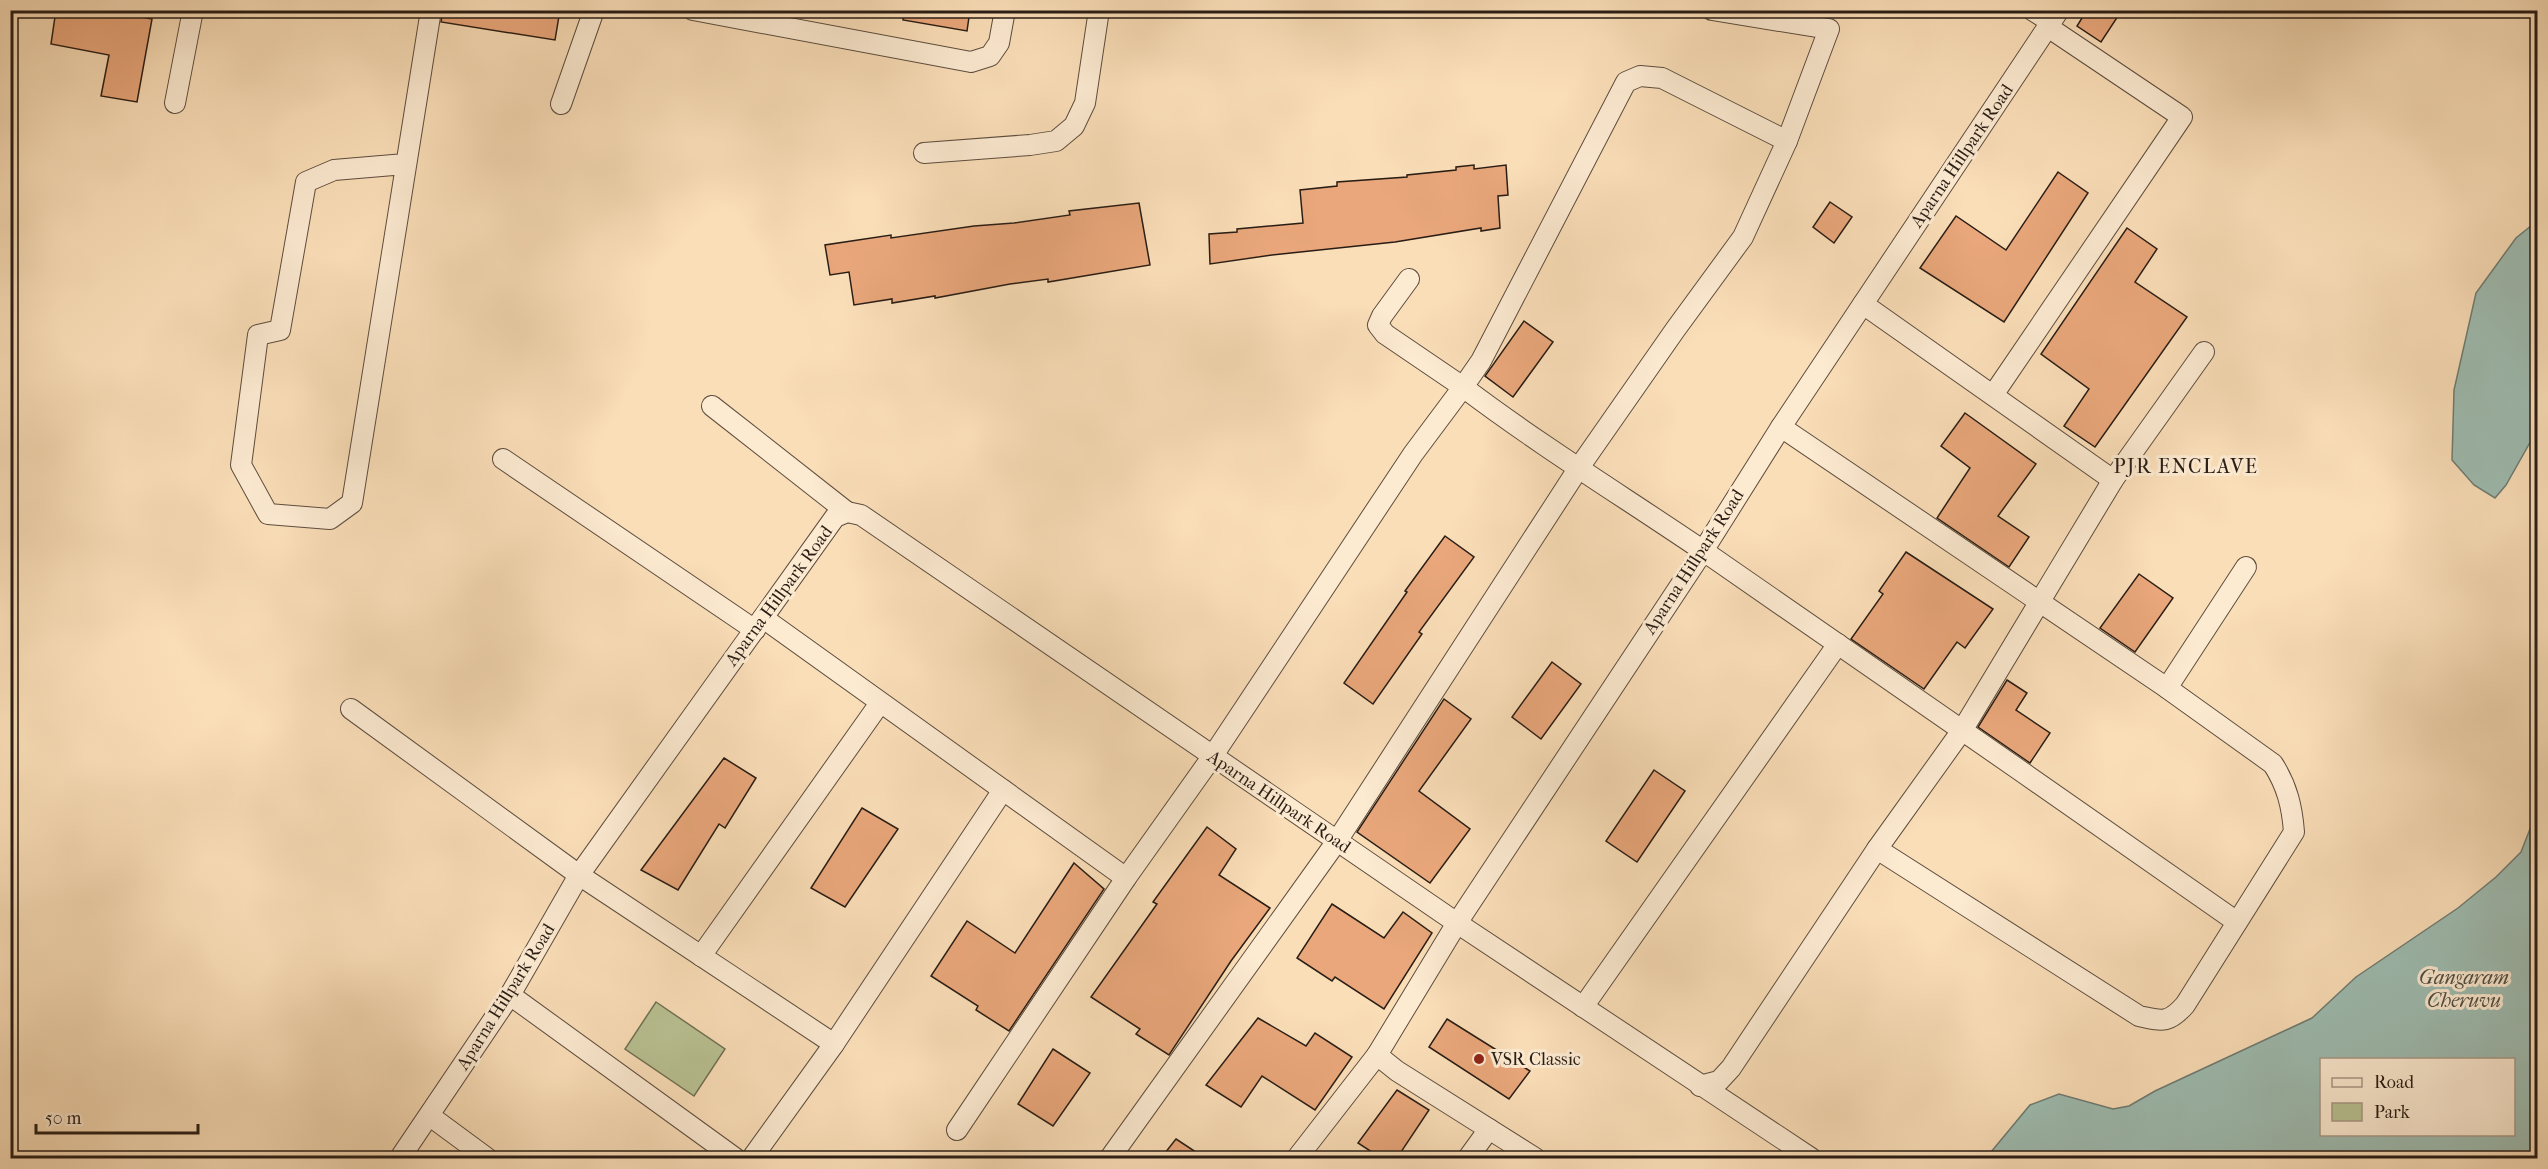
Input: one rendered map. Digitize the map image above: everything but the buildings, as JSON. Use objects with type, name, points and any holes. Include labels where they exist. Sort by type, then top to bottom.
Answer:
[{"type":"street","points":[[175,103],[194,10]]},
{"type":"street","points":[[405,164],[333,170],[306,182],[280,330],[258,335],[241,465],[268,514],[330,519],[352,503],[431,10]]},
{"type":"street","points":[[561,104],[594,10]]},
{"type":"street","points":[[693,10],[971,62],[990,56],[999,43],[1005,10]]},
{"type":"street","points":[[924,153],[1056,141],[1074,126],[1085,103],[1099,10]]},
{"type":"street","points":[[1110,1158],[1337,841],[1578,469],[1743,237],[1787,141],[1829,29],[1712,10]]},
{"type":"street","points":[[1993,395],[2182,117],[2053,20],[2032,10]]},
{"type":"street","name":"Aparna Hillpark Road","points":[[400,1158],[510,995],[579,875],[835,518],[848,512],[861,515],[1457,923],[1703,551],[1781,427],[2053,20]]},
{"type":"street","points":[[957,1130],[1126,878],[1212,757],[1400,473],[1481,361],[1626,81],[1640,76],[1662,78],[1787,141]]},
{"type":"street","points":[[1409,279],[1378,325],[1385,334],[1578,469],[1703,551],[1963,729],[2237,922]]},
{"type":"street","points":[[1863,304],[2113,480]]},
{"type":"street","points":[[1700,1086],[1719,1081],[1731,1068],[1877,849],[1963,729],[2113,480],[2204,352]]},
{"type":"street","points":[[712,406],[848,512]]},
{"type":"street","points":[[1781,427],[2038,603],[2167,688],[2273,764],[2282,777],[2291,803],[2294,832],[2185,1005],[2175,1016],[2162,1021],[2139,1016],[1877,849]]},
{"type":"street","points":[[503,459],[880,703],[1126,878]]},
{"type":"street","points":[[2167,688],[2246,567]]},
{"type":"street","points":[[1583,1007],[1838,644]]},
{"type":"street","points":[[701,956],[880,703]]},
{"type":"street","points":[[351,709],[579,875],[834,1044]]},
{"type":"street","points":[[752,1158],[834,1044],[1003,790]]},
{"type":"street","points":[[1297,1158],[1377,1055],[1457,923],[1811,1158]]},
{"type":"street","points":[[510,995],[735,1158]]},
{"type":"street","points":[[1377,1055],[1396,1071],[1535,1158]]},
{"type":"street","points":[[430,1116],[487,1158]]},
{"type":"street","points":[[1468,1158],[1489,1129]]},
{"type":"green space","points":[[656,1002],[725,1049],[694,1096],[625,1049]]},
{"type":"water","points":[[2537,221],[2537,430],[2506,485],[2495,498],[2474,485],[2452,460],[2454,390],[2476,293],[2516,238]]},
{"type":"water","name":"Gangaram Cheruvu","points":[[2537,811],[2537,1158],[1986,1158],[2030,1105],[2059,1094],[2113,1109],[2129,1106],[2155,1091],[2312,1018],[2356,977],[2458,908],[2496,877],[2521,852]]},
{"type":"place","name":"VSR Classic","points":[[1479,1059]]},
{"type":"district","name":"PJR ENCLAVE","points":[[2186,466]]}]
